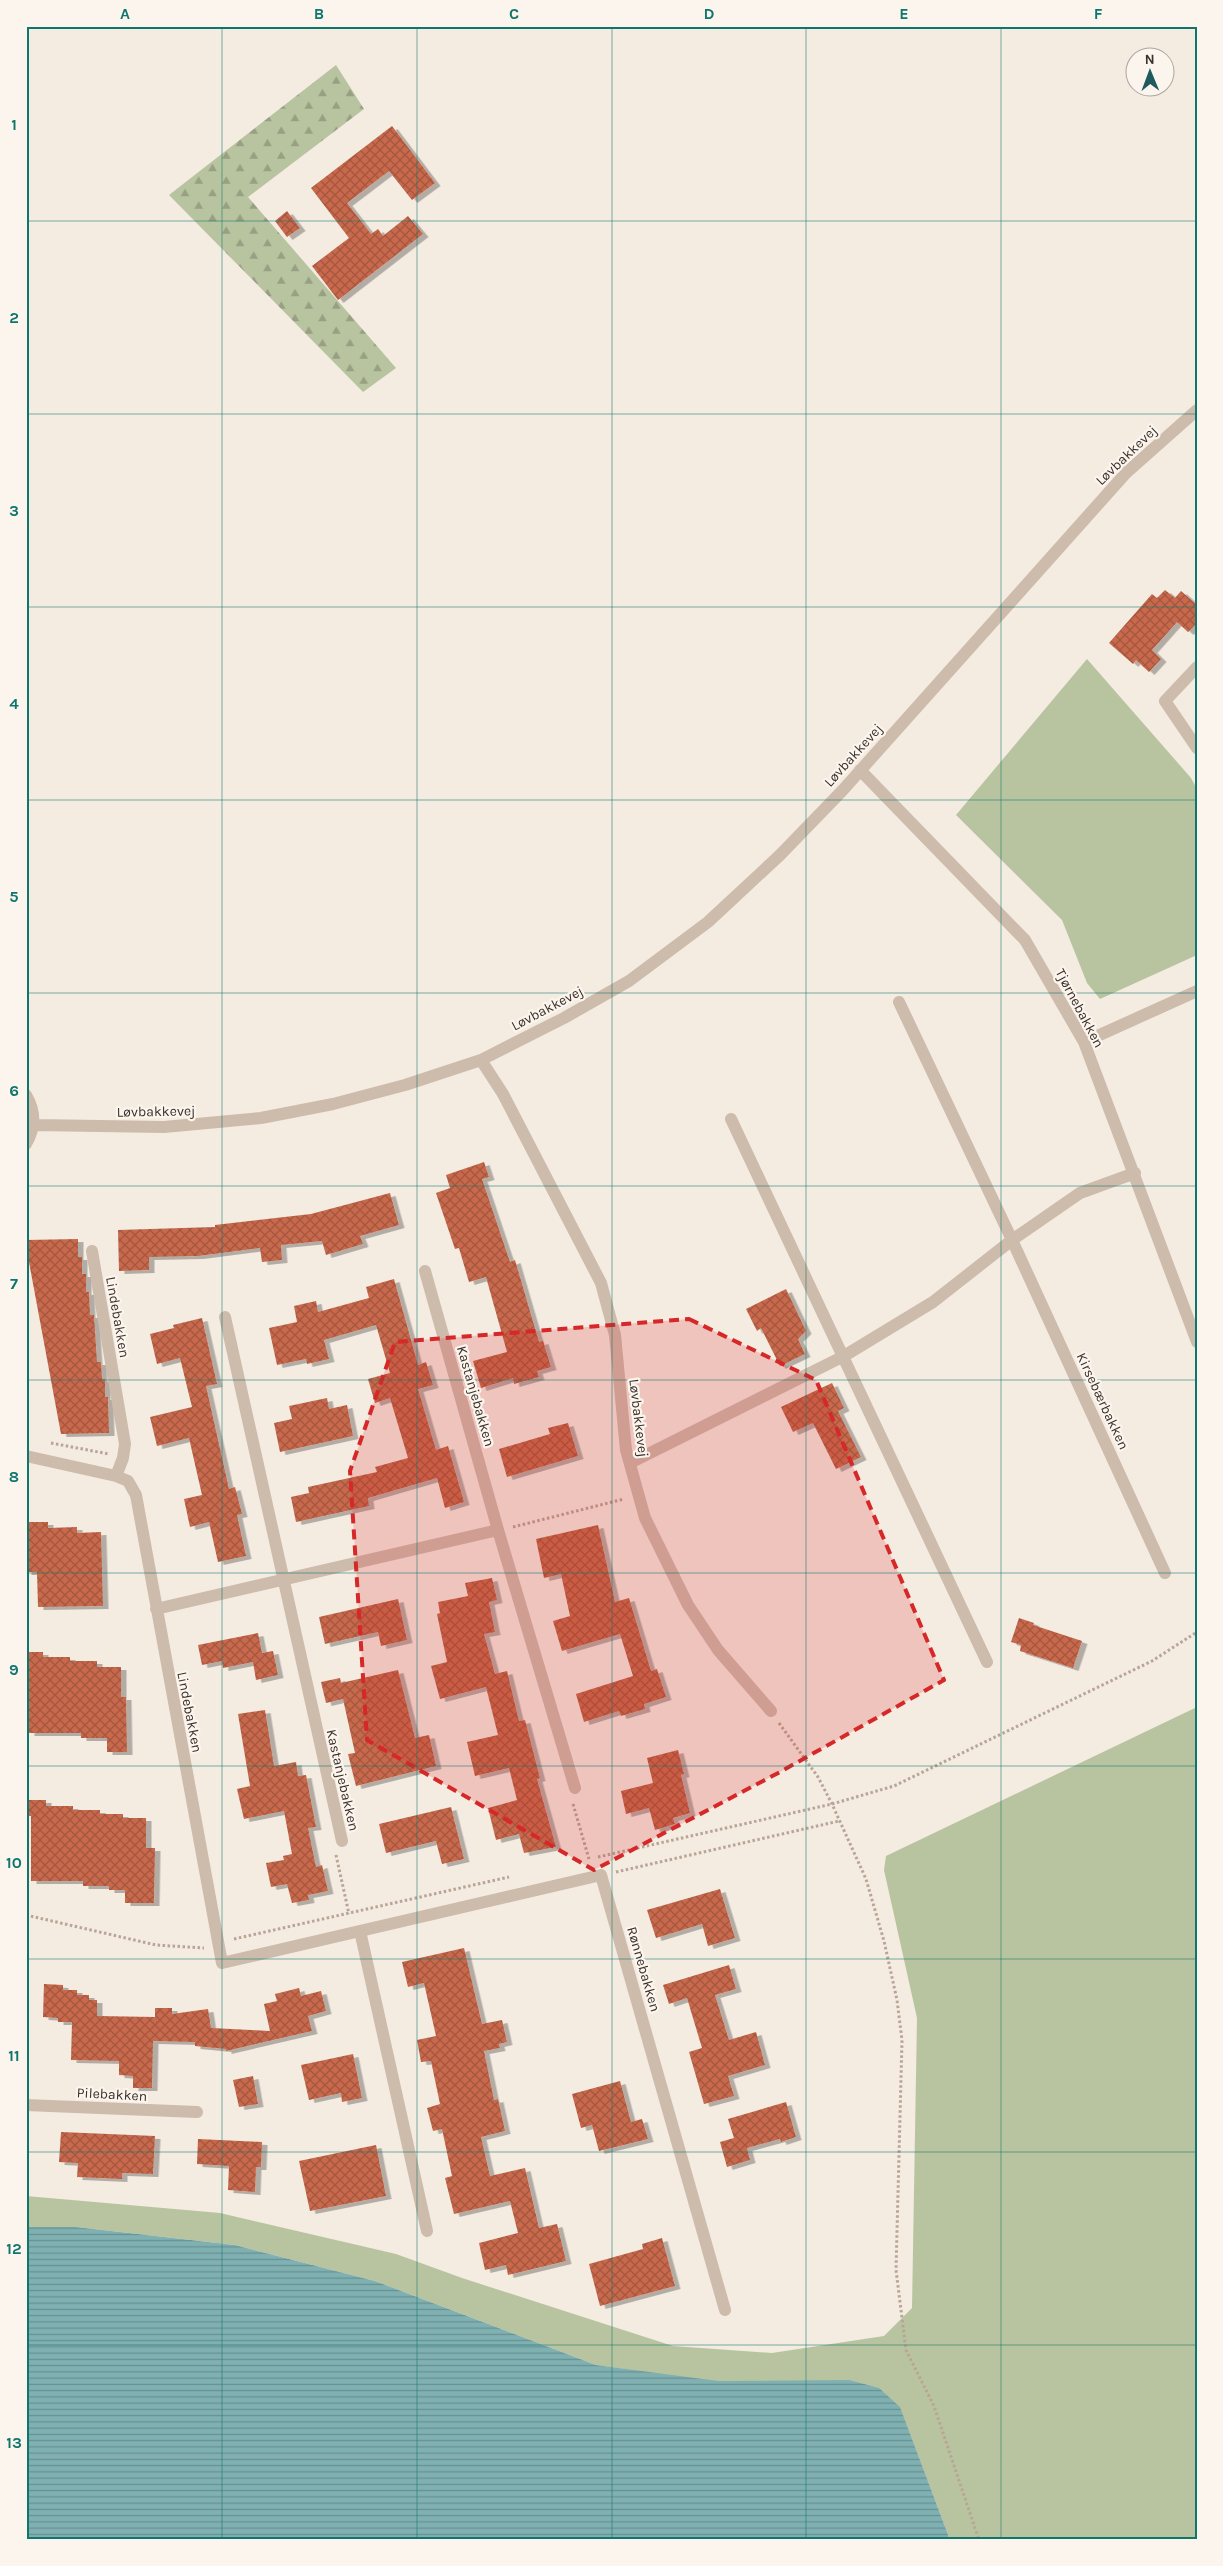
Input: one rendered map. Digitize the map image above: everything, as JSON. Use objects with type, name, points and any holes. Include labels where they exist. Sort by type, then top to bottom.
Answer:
[{"type":"street","name":"Løvbakkevej","points":[[34,1125],[164,1127],[261,1118],[352,1100],[481,1060],[564,1018],[629,980],[708,922],[780,855],[860,770],[1126,473],[1197,410]]},
{"type":"street","points":[[1197,667],[1165,701],[1197,748]]},
{"type":"street","name":"Tjørnebakken","points":[[860,770],[1025,940],[1084,1042],[1135,1172],[1197,1342]]},
{"type":"street","points":[[1084,1042],[1197,992]]},
{"type":"street","name":"Kirsebærbakken","points":[[900,1002],[1165,1573]]},
{"type":"street","name":"Løvbakkevej","points":[[481,1060],[503,1094],[601,1283],[615,1335],[626,1450],[645,1518],[688,1606],[718,1650],[771,1711]]},
{"type":"street","points":[[26,1095],[34,1114],[34,1125],[26,1144]]},
{"type":"street","points":[[731,1119],[987,1662]]},
{"type":"street","points":[[630,1463],[844,1356],[933,1302],[1012,1240],[1080,1194],[1135,1172]]},
{"type":"street","name":"Lindebakken","points":[[92,1251],[125,1444],[124,1458],[116,1476]]},
{"type":"street","name":"Kastanjebakken","points":[[425,1271],[573,1791]]},
{"type":"street","name":"Kastanjebakken","points":[[225,1318],[342,1841]]},
{"type":"street","name":"Lindebakken","points":[[26,1456],[116,1476],[128,1481],[136,1495],[222,1963],[360,1931]]},
{"type":"street","points":[[156,1608],[498,1530]]},
{"type":"street","points":[[427,2231],[360,1931],[602,1875]]},
{"type":"street","name":"Rønnebakken","points":[[602,1875],[725,2310]]},
{"type":"street","name":"Pilebakken","points":[[26,2105],[197,2112]]},
{"type":"path","points":[[498,1530],[639,1496]]},
{"type":"path","points":[[579,1861],[832,1804],[894,1786],[1152,1661],[1197,1632]]},
{"type":"path","points":[[771,1711],[818,1777],[840,1820],[866,1879],[884,1940],[897,2000],[902,2040],[896,2270],[906,2350],[934,2406],[979,2540]]},
{"type":"path","points":[[573,1791],[589,1859]]},
{"type":"path","points":[[602,1875],[840,1820]]},
{"type":"path","points":[[336,1852],[349,1914]]},
{"type":"path","points":[[26,1916],[156,1945],[206,1948],[234,1939],[512,1876]]},
{"type":"highlighted area","points":[[689,1319],[816,1380],[944,1680],[780,1772],[594,1870],[367,1740],[350,1471],[395,1342]]},
{"type":"green space","points":[[336,65],[364,109],[248,197],[396,368],[363,392],[169,195]]},
{"type":"green space","points":[[1087,659],[1191,778],[1197,789],[1197,955],[1100,999],[1087,983],[1062,920],[956,815]]},
{"type":"green space","points":[[1197,1707],[1197,2540],[950,2540],[900,2408],[596,2365],[375,2281],[235,2245],[76,2227],[26,2227],[26,2196],[220,2213],[396,2254],[462,2278],[673,2346],[772,2353],[884,2336],[912,2308],[917,2018],[884,1870],[886,1856]]},
{"type":"water","points":[[26,2227],[76,2227],[235,2245],[375,2281],[596,2365],[718,2381],[849,2380],[879,2388],[900,2407],[950,2540],[26,2540]]},
{"type":"building","points":[[392,126],[435,183],[412,200],[389,171],[347,203],[371,234],[378,229],[383,236],[408,216],[423,234],[338,300],[312,266],[349,238],[311,188]]},
{"type":"building","points":[[287,211],[300,228],[287,237],[275,221]]},
{"type":"building","points":[[1165,590],[1175,598],[1181,591],[1197,605],[1197,623],[1188,632],[1177,622],[1152,650],[1161,659],[1149,672],[1136,660],[1133,664],[1109,643],[1152,594],[1157,598]]},
{"type":"building","points":[[484,1162],[489,1177],[482,1179],[510,1262],[515,1260],[539,1342],[543,1341],[551,1367],[537,1371],[539,1377],[514,1384],[513,1378],[481,1388],[473,1361],[507,1352],[486,1277],[469,1282],[459,1248],[455,1249],[436,1193],[450,1188],[446,1175]]},
{"type":"building","points":[[390,1193],[399,1225],[360,1236],[363,1244],[326,1255],[322,1241],[281,1245],[282,1260],[262,1262],[260,1248],[198,1256],[149,1257],[149,1270],[119,1271],[118,1230],[215,1227],[215,1225],[311,1214]]},
{"type":"building","points":[[78,1239],[78,1257],[82,1257],[82,1274],[86,1274],[86,1292],[89,1292],[90,1315],[94,1315],[97,1362],[101,1362],[102,1379],[105,1379],[105,1397],[108,1397],[109,1433],[61,1434],[26,1246],[26,1240]]},
{"type":"building","points":[[394,1279],[418,1365],[426,1362],[433,1385],[418,1389],[436,1450],[448,1446],[464,1502],[445,1508],[437,1478],[368,1498],[369,1506],[296,1522],[291,1497],[309,1493],[308,1487],[377,1472],[375,1467],[408,1458],[390,1398],[375,1403],[368,1379],[390,1373],[376,1325],[324,1340],[329,1359],[307,1364],[306,1359],[277,1365],[269,1328],[297,1322],[294,1306],[316,1301],[318,1312],[369,1298],[366,1287]]},
{"type":"building","points":[[786,1289],[806,1331],[798,1339],[805,1354],[780,1366],[761,1328],[757,1331],[746,1309]]},
{"type":"building","points":[[202,1318],[217,1384],[206,1386],[229,1489],[235,1487],[242,1514],[237,1515],[246,1556],[218,1562],[209,1522],[190,1527],[184,1499],[202,1495],[189,1438],[157,1446],[150,1417],[192,1407],[180,1358],[157,1364],[150,1334],[174,1328],[173,1325]]},
{"type":"building","points":[[832,1383],[844,1408],[838,1411],[861,1457],[836,1469],[813,1423],[793,1432],[781,1407]]},
{"type":"building","points":[[327,1398],[329,1409],[347,1405],[353,1436],[280,1452],[274,1423],[292,1419],[289,1406]]},
{"type":"building","points":[[568,1423],[578,1456],[507,1477],[499,1449],[550,1434],[548,1428]]},
{"type":"building","points":[[26,1522],[48,1522],[48,1528],[77,1527],[77,1533],[101,1532],[103,1606],[38,1607],[37,1572],[26,1572]]},
{"type":"building","points":[[598,1525],[615,1602],[629,1598],[651,1671],[657,1669],[666,1697],[644,1704],[645,1709],[621,1716],[619,1711],[584,1722],[576,1694],[633,1676],[620,1634],[562,1651],[553,1621],[570,1616],[561,1574],[544,1578],[536,1539]]},
{"type":"building","points":[[492,1578],[497,1600],[489,1602],[495,1632],[484,1634],[495,1674],[507,1671],[519,1721],[525,1720],[540,1778],[537,1779],[556,1847],[524,1853],[519,1834],[496,1840],[488,1808],[517,1800],[509,1768],[475,1776],[467,1742],[498,1735],[486,1687],[440,1699],[431,1666],[447,1662],[437,1614],[440,1613],[438,1602],[468,1596],[465,1583]]},
{"type":"building","points":[[398,1599],[407,1640],[381,1646],[378,1632],[325,1644],[319,1617]]},
{"type":"building","points":[[1019,1618],[1034,1623],[1033,1625],[1082,1641],[1073,1668],[1020,1651],[1021,1645],[1011,1642]]},
{"type":"building","points":[[258,1633],[262,1653],[273,1651],[278,1675],[256,1680],[253,1662],[223,1668],[222,1661],[202,1665],[198,1645]]},
{"type":"building","points":[[26,1652],[43,1652],[43,1657],[70,1657],[70,1661],[97,1661],[97,1667],[121,1667],[121,1697],[126,1697],[127,1752],[107,1752],[107,1738],[81,1738],[81,1733],[29,1733]]},
{"type":"building","points":[[398,1670],[415,1738],[429,1735],[436,1766],[356,1786],[348,1754],[355,1753],[343,1699],[326,1703],[321,1682],[340,1678],[341,1683]]},
{"type":"building","points":[[265,1710],[274,1766],[296,1762],[298,1776],[306,1775],[316,1827],[308,1828],[316,1867],[322,1865],[328,1891],[308,1895],[309,1900],[292,1903],[287,1884],[271,1887],[266,1863],[284,1860],[283,1856],[292,1854],[284,1811],[244,1819],[237,1789],[250,1786],[238,1714]]},
{"type":"building","points":[[678,1750],[684,1774],[681,1775],[690,1813],[673,1818],[675,1824],[655,1830],[649,1808],[626,1814],[621,1791],[653,1783],[647,1758]]},
{"type":"building","points":[[28,1800],[46,1800],[46,1806],[73,1806],[73,1810],[100,1810],[100,1814],[123,1814],[123,1818],[146,1818],[146,1848],[155,1848],[154,1903],[125,1903],[125,1890],[109,1890],[109,1886],[83,1886],[83,1881],[31,1881],[31,1816],[28,1816]]},
{"type":"building","points":[[451,1807],[464,1859],[442,1864],[436,1841],[386,1853],[379,1824]]},
{"type":"building","points":[[720,1889],[735,1938],[708,1946],[702,1924],[656,1938],[647,1910]]},
{"type":"building","points":[[464,1948],[482,2024],[502,2020],[507,2042],[499,2044],[500,2048],[484,2051],[494,2100],[498,2099],[505,2131],[481,2137],[490,2176],[525,2168],[539,2228],[557,2224],[566,2261],[508,2275],[506,2265],[485,2270],[479,2243],[518,2233],[510,2201],[454,2214],[445,2178],[452,2176],[442,2129],[433,2131],[427,2108],[440,2104],[431,2061],[421,2062],[417,2040],[436,2036],[424,1983],[408,1987],[402,1962]]},
{"type":"building","points":[[729,1965],[736,1989],[715,1995],[729,2040],[756,2032],[765,2065],[728,2076],[734,2096],[704,2104],[689,2052],[702,2048],[687,1998],[669,2004],[663,1985]]},
{"type":"building","points":[[44,1984],[63,1985],[63,1990],[77,1990],[77,1995],[89,1995],[89,2000],[97,2000],[97,2016],[155,2017],[155,2008],[172,2008],[172,2014],[208,2009],[211,2028],[270,2031],[264,2004],[277,2001],[275,1994],[299,1988],[301,1996],[321,1991],[326,2011],[308,2016],[312,2031],[226,2051],[226,2049],[195,2046],[195,2042],[153,2041],[152,2088],[133,2088],[133,2076],[119,2075],[119,2061],[71,2060],[72,2022],[58,2022],[58,2018],[43,2017]]},
{"type":"building","points":[[353,2054],[362,2098],[342,2102],[341,2093],[309,2100],[301,2065]]},
{"type":"building","points":[[253,2076],[258,2104],[239,2107],[233,2080]]},
{"type":"building","points":[[620,2081],[631,2122],[642,2119],[648,2139],[599,2151],[592,2125],[581,2128],[572,2094]]},
{"type":"building","points":[[786,2102],[796,2137],[781,2142],[780,2139],[747,2148],[750,2160],[727,2167],[720,2142],[734,2138],[728,2119]]},
{"type":"building","points":[[61,2132],[155,2136],[153,2174],[122,2173],[122,2179],[77,2177],[78,2163],[59,2162]]},
{"type":"building","points":[[198,2139],[262,2142],[261,2167],[256,2167],[255,2192],[228,2190],[229,2166],[197,2164]]},
{"type":"building","points":[[376,2145],[386,2196],[310,2211],[299,2161]]},
{"type":"building","points":[[662,2238],[675,2286],[600,2306],[589,2264],[643,2249],[642,2244]]}]
